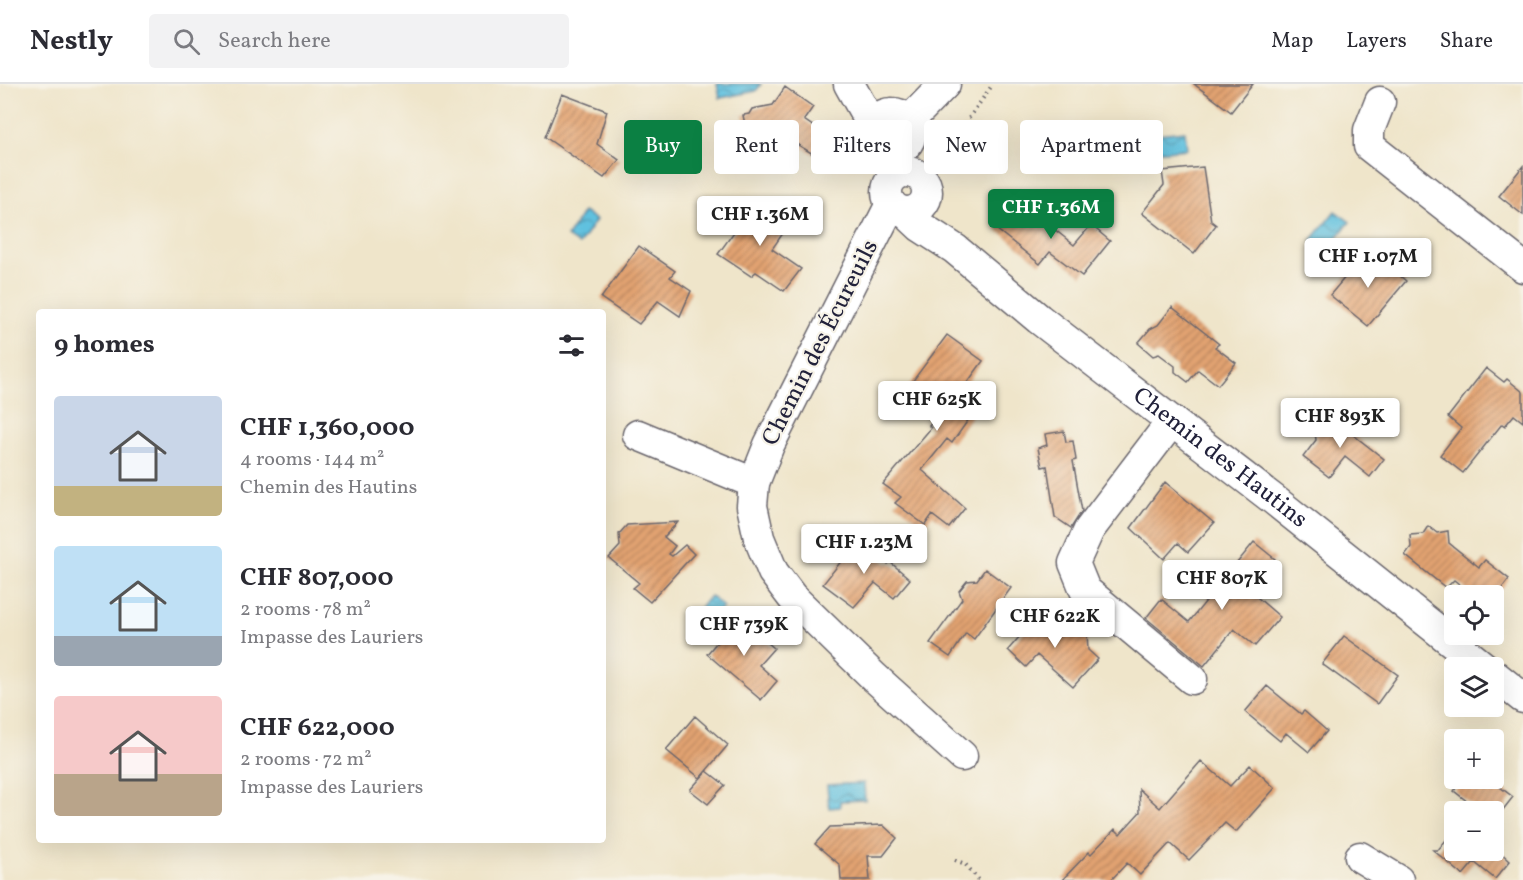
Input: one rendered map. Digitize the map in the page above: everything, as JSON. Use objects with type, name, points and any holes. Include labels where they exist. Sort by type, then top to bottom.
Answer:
[{"type":"street","name":"Chemin des Hautins","points":[[849,84],[883,120]]},
{"type":"street","points":[[857,84],[885,120]]},
{"type":"street","points":[[904,120],[945,84]]},
{"type":"street","points":[[1380,102],[1369,130],[1369,146],[1523,267]]},
{"type":"street","name":"Chemin des Hautins","points":[[904,174],[909,193],[955,249],[1039,319],[1471,657]]},
{"type":"street","name":"Chemin des Écureuils","points":[[909,193],[836,309],[769,444],[754,483],[752,506],[759,538],[773,572],[792,597],[874,677],[962,756]]},
{"type":"street","points":[[1172,421],[1089,530],[1074,563],[1085,590],[1192,680]]},
{"type":"street","points":[[638,435],[754,483]]},
{"type":"street","points":[[1504,683],[1523,698]]},
{"type":"street","points":[[1360,857],[1398,880]]},
{"type":"path","points":[[909,193],[993,84]]},
{"type":"path","points":[[955,860],[965,864],[980,880]]},
{"type":"water","points":[[717,84],[761,84],[756,91],[720,98]]},
{"type":"water","points":[[1185,131],[1187,149],[1163,151],[1163,133]]},
{"type":"water","points":[[1335,211],[1350,222],[1325,252],[1311,241]]},
{"type":"water","points":[[583,212],[596,220],[579,245],[567,237]]},
{"type":"water","points":[[710,596],[723,607],[702,631],[690,620]]},
{"type":"water","points":[[864,783],[865,800],[840,801],[840,807],[829,808],[827,785]]},
{"type":"building","points":[[1194,84],[1253,84],[1231,112]]},
{"type":"building","points":[[785,87],[813,107],[804,120],[811,125],[811,153],[799,146],[799,120],[744,120],[743,115],[749,114],[752,109],[773,105]]},
{"type":"building","points":[[562,94],[607,111],[597,144],[619,160],[604,178],[545,137]]},
{"type":"building","points":[[1523,166],[1523,215],[1499,196]]},
{"type":"building","points":[[1203,167],[1211,221],[1216,225],[1194,254],[1142,213],[1164,185],[1163,171]]},
{"type":"building","points":[[750,199],[788,226],[772,249],[801,269],[784,291],[756,272],[751,276],[718,254],[742,221],[737,217]]},
{"type":"building","points":[[1019,201],[1074,245],[1091,225],[1110,241],[1082,276],[1050,252],[1040,264],[996,229]]},
{"type":"building","points":[[639,246],[675,271],[670,277],[691,291],[680,316],[658,301],[639,324],[601,298]]},
{"type":"building","points":[[1373,253],[1406,281],[1368,326],[1330,295],[1352,269],[1356,273]]},
{"type":"building","points":[[1172,307],[1219,344],[1215,347],[1236,363],[1218,385],[1198,370],[1188,382],[1175,372],[1175,366],[1159,354],[1153,356],[1138,343],[1150,329],[1158,325]]},
{"type":"building","points":[[947,335],[983,361],[957,397],[963,390],[977,402],[973,407],[976,409],[952,443],[947,439],[922,470],[965,508],[949,528],[932,515],[925,525],[895,503],[901,497],[883,484],[931,428],[929,426],[940,413],[906,390]]},
{"type":"building","points":[[1486,368],[1504,382],[1507,379],[1523,392],[1523,422],[1514,415],[1505,426],[1502,424],[1463,473],[1440,455],[1461,428],[1448,417]]},
{"type":"building","points":[[1324,412],[1384,459],[1370,477],[1345,457],[1329,477],[1303,457],[1316,440],[1314,424]]},
{"type":"building","points":[[1064,431],[1066,442],[1073,441],[1076,460],[1073,461],[1082,511],[1071,528],[1055,517],[1047,466],[1042,467],[1038,448],[1047,445],[1045,434]]},
{"type":"building","points":[[1165,482],[1214,523],[1188,552],[1178,543],[1164,559],[1131,528]]},
{"type":"building","points":[[678,522],[664,537],[675,546],[669,554],[672,556],[685,545],[694,554],[650,602],[633,588],[639,583],[609,558],[620,546],[619,534],[627,525]]},
{"type":"building","points":[[1428,526],[1437,533],[1448,531],[1449,543],[1479,567],[1485,560],[1509,579],[1504,586],[1460,585],[1454,580],[1444,586],[1405,555],[1411,547],[1410,535],[1423,534]]},
{"type":"building","points":[[858,540],[910,579],[894,598],[875,583],[854,607],[823,584]]},
{"type":"building","points":[[1254,542],[1275,559],[1250,591],[1280,617],[1255,646],[1234,629],[1204,666],[1146,618],[1161,599],[1189,622]]},
{"type":"building","points":[[985,569],[1011,588],[974,639],[966,633],[950,657],[930,643],[962,599],[959,591],[967,581],[977,580]]},
{"type":"building","points":[[1041,612],[1066,633],[1087,633],[1088,650],[1098,659],[1073,687],[1037,655],[1026,667],[1008,650]]},
{"type":"building","points":[[738,617],[774,648],[759,665],[777,681],[761,700],[707,654]]},
{"type":"building","points":[[1344,636],[1398,675],[1377,704],[1322,664]]},
{"type":"building","points":[[1267,686],[1301,714],[1304,711],[1327,731],[1309,752],[1286,733],[1280,741],[1245,712]]},
{"type":"building","points":[[695,716],[728,745],[700,778],[666,750]]},
{"type":"building","points":[[1201,761],[1230,786],[1250,765],[1275,788],[1236,832],[1225,823],[1189,860],[1170,843],[1140,875],[1127,863],[1111,880],[1062,880],[1115,829],[1120,834],[1140,812],[1139,789],[1160,808]]},
{"type":"building","points":[[707,771],[725,785],[708,804],[690,790]]},
{"type":"building","points":[[1455,789],[1502,789],[1513,797],[1504,808],[1504,801],[1467,801],[1454,791]]},
{"type":"building","points":[[883,825],[897,838],[883,856],[868,856],[870,880],[841,880],[840,865],[815,844],[830,827]]},
{"type":"building","points":[[1444,843],[1444,859],[1433,850],[1438,850]]},
{"type":"building","points":[[1504,856],[1510,861],[1495,879],[1474,862],[1463,875],[1446,861],[1504,861]]}]
